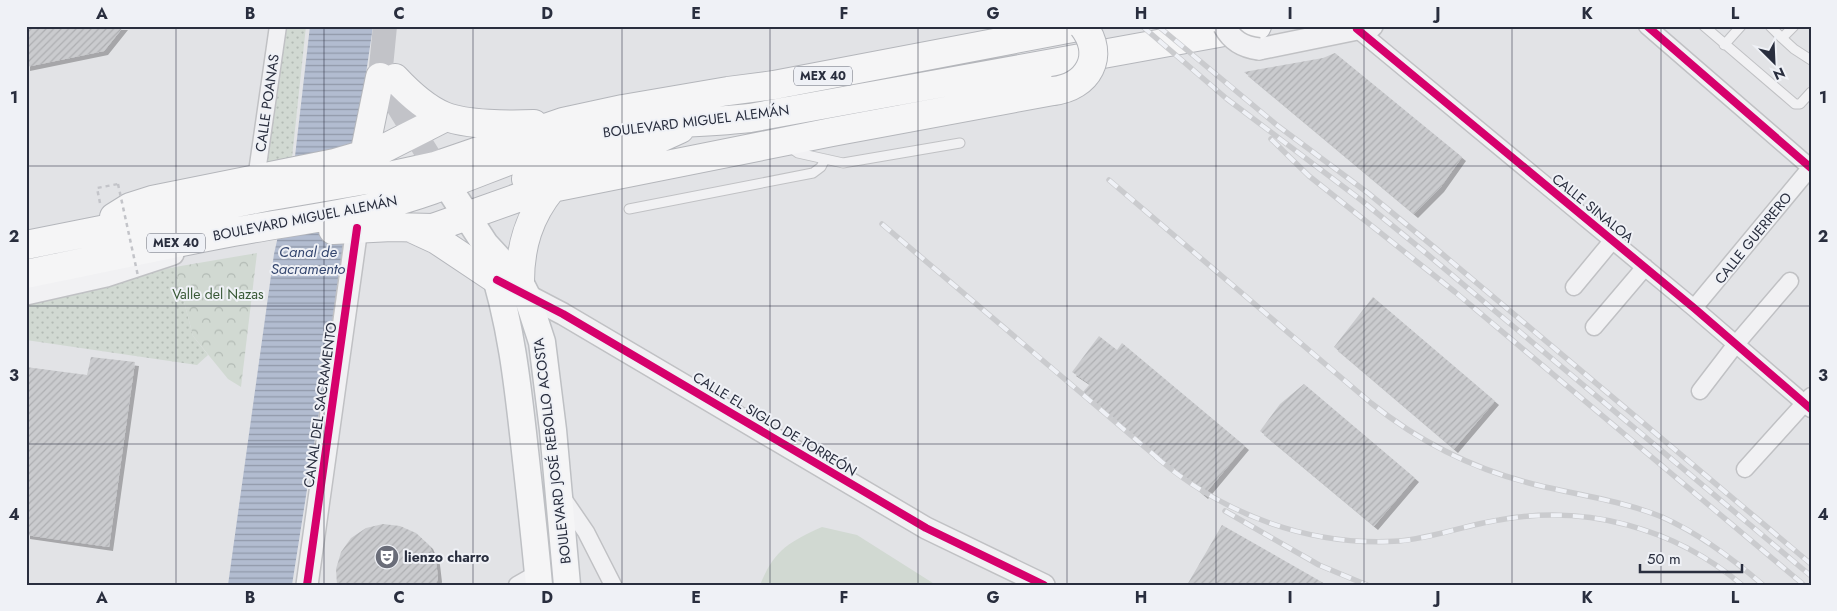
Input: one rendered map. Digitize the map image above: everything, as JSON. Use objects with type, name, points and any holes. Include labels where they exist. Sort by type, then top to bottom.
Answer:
[{"type":"highway","points":[[679,98],[752,76],[819,59],[986,26]]},
{"type":"highway","points":[[452,193],[520,197],[552,188],[783,142],[1066,89],[1078,84],[1086,75],[1092,63],[1093,50],[1090,38],[1083,26]]},
{"type":"highway","name":"BOULEVARD MIGUEL ALEMÁN","points":[[26,245],[95,232],[261,188],[339,173],[389,176],[452,193],[562,122],[679,98],[805,79],[1083,26]]},
{"type":"highway","name":"BOULEVARD MIGUEL ALEMÁN","points":[[29,280],[204,237],[233,232],[276,232],[340,224],[379,206],[408,198],[452,193],[531,153],[589,135],[635,127],[750,118],[830,103],[1258,38]]},
{"type":"highway","points":[[452,193],[486,194],[573,164],[612,156],[645,145],[751,98],[805,79]]},
{"type":"highway","points":[[364,155],[389,84],[446,117],[502,124],[529,125],[562,122]]},
{"type":"highway","points":[[783,142],[830,103]]},
{"type":"highway","points":[[261,188],[294,172],[339,173],[364,155],[383,149],[446,117]]},
{"type":"highway","points":[[411,228],[437,240],[515,286],[526,232],[537,208],[552,188]]},
{"type":"highway","points":[[340,224],[433,228],[452,193]]},
{"type":"main road","points":[[385,26],[389,84],[414,134],[452,193]]},
{"type":"main road","points":[[389,84],[400,26]]},
{"type":"main road","name":"BOULEVARD JOSÉ REBOLLO ACOSTA","points":[[452,193],[515,286],[542,342],[559,492],[567,585]]},
{"type":"main road","name":"BOULEVARD JOSÉ REBOLLO ACOSTA","points":[[515,286],[512,353],[521,413],[531,581]]},
{"type":"main road","points":[[521,413],[550,406]]},
{"type":"street","name":"CALLE POANAS","points":[[261,188],[278,26]]},
{"type":"street","points":[[1224,26],[1231,37],[1239,44],[1248,48],[1258,38],[1364,28]]},
{"type":"street","points":[[1647,26],[1811,167]]},
{"type":"street","name":"CALLE SINALOA","points":[[1364,28],[1612,241],[1808,402]]},
{"type":"street","name":"CALLE GUERRERO","points":[[1694,308],[1811,167]]},
{"type":"street","name":"CANAL DEL SACRAMENTO","points":[[307,585],[340,224]]},
{"type":"street","points":[[1574,287],[1612,241]]},
{"type":"street","points":[[1594,327],[1645,267]]},
{"type":"street","points":[[1700,390],[1736,344],[1790,281]]},
{"type":"street","name":"CALLE EL SIGLO DE TORREÓN","points":[[515,286],[926,528],[1044,585]]},
{"type":"street","points":[[1745,469],[1808,402]]},
{"type":"street","points":[[559,492],[586,532],[613,585]]},
{"type":"lane","points":[[1704,26],[1795,104],[1800,104],[1811,92]]},
{"type":"lane","points":[[1724,44],[1741,26]]},
{"type":"lane","points":[[1770,26],[1794,49],[1811,60]]},
{"type":"lane","points":[[1782,38],[1794,26]]},
{"type":"lane","points":[[628,163],[740,141],[760,139],[783,142],[798,153],[843,163],[960,143]]},
{"type":"lane","points":[[629,209],[813,172],[821,168],[825,159]]},
{"type":"lane","points":[[573,164],[614,165]]},
{"type":"path","points":[[118,184],[138,276]]},
{"type":"green space","points":[[284,26],[306,26],[291,167],[266,170]]},
{"type":"green space","name":"Valle del Nazas","points":[[257,253],[241,387],[228,379],[193,336],[175,267]]},
{"type":"green space","points":[[175,267],[193,336],[208,355],[197,365],[26,340],[26,300]]},
{"type":"green space","points":[[822,527],[857,535],[936,585],[760,585],[771,563],[784,548],[800,537]]},
{"type":"water","name":"Canal de Sacramento","points":[[310,26],[373,26],[355,148],[345,247],[292,585],[228,585],[274,254],[294,165]]},
{"type":"building","points":[[26,26],[124,26],[104,51],[26,67]]},
{"type":"building","points":[[1335,53],[1462,157],[1440,188],[1414,214],[1244,72],[1323,58]]},
{"type":"building","points":[[1373,297],[1495,401],[1454,449],[1334,347]]},
{"type":"building","points":[[1099,336],[1117,350],[1122,343],[1245,446],[1204,495],[1082,393],[1090,384],[1072,372]]},
{"type":"building","points":[[91,357],[135,362],[109,547],[26,535],[26,367],[87,375]]},
{"type":"building","points":[[1304,384],[1415,478],[1374,526],[1260,431],[1280,404]]},
{"type":"building","name":"lienzo charro","points":[[383,524],[400,526],[416,533],[429,545],[436,561],[438,578],[436,585],[337,585],[336,569],[341,552],[351,538],[366,528]]},
{"type":"building","points":[[1222,525],[1327,585],[1187,585]]},
{"type":"railway","points":[[1142,26],[1227,99],[1361,200],[1427,254],[1811,576]]},
{"type":"railway","points":[[1158,26],[1278,126],[1368,193],[1434,247],[1811,564]]},
{"type":"railway","points":[[1271,139],[1309,176],[1455,292],[1804,585]]},
{"type":"railway","points":[[1109,180],[1371,403],[1409,431],[1470,463],[1514,479],[1632,507],[1662,517],[1715,547],[1763,585]]},
{"type":"railway","points":[[882,224],[1160,460]]},
{"type":"railway","points":[[1156,457],[1182,478],[1239,511],[1270,523],[1333,539],[1399,541],[1499,520],[1564,515],[1628,525],[1659,535],[1716,565],[1742,585]]},
{"type":"railway","points":[[1225,511],[1319,565],[1367,585]]},
{"type":"cycle path","points":[[1647,26],[1811,168]]},
{"type":"cycle path","points":[[1357,29],[1694,308],[1811,409]]},
{"type":"cycle path","points":[[307,585],[357,228]]},
{"type":"cycle path","points":[[497,280],[563,314],[926,528],[1044,585]]},
{"type":"place","name":"lienzo charro","points":[[387,557]]}]
